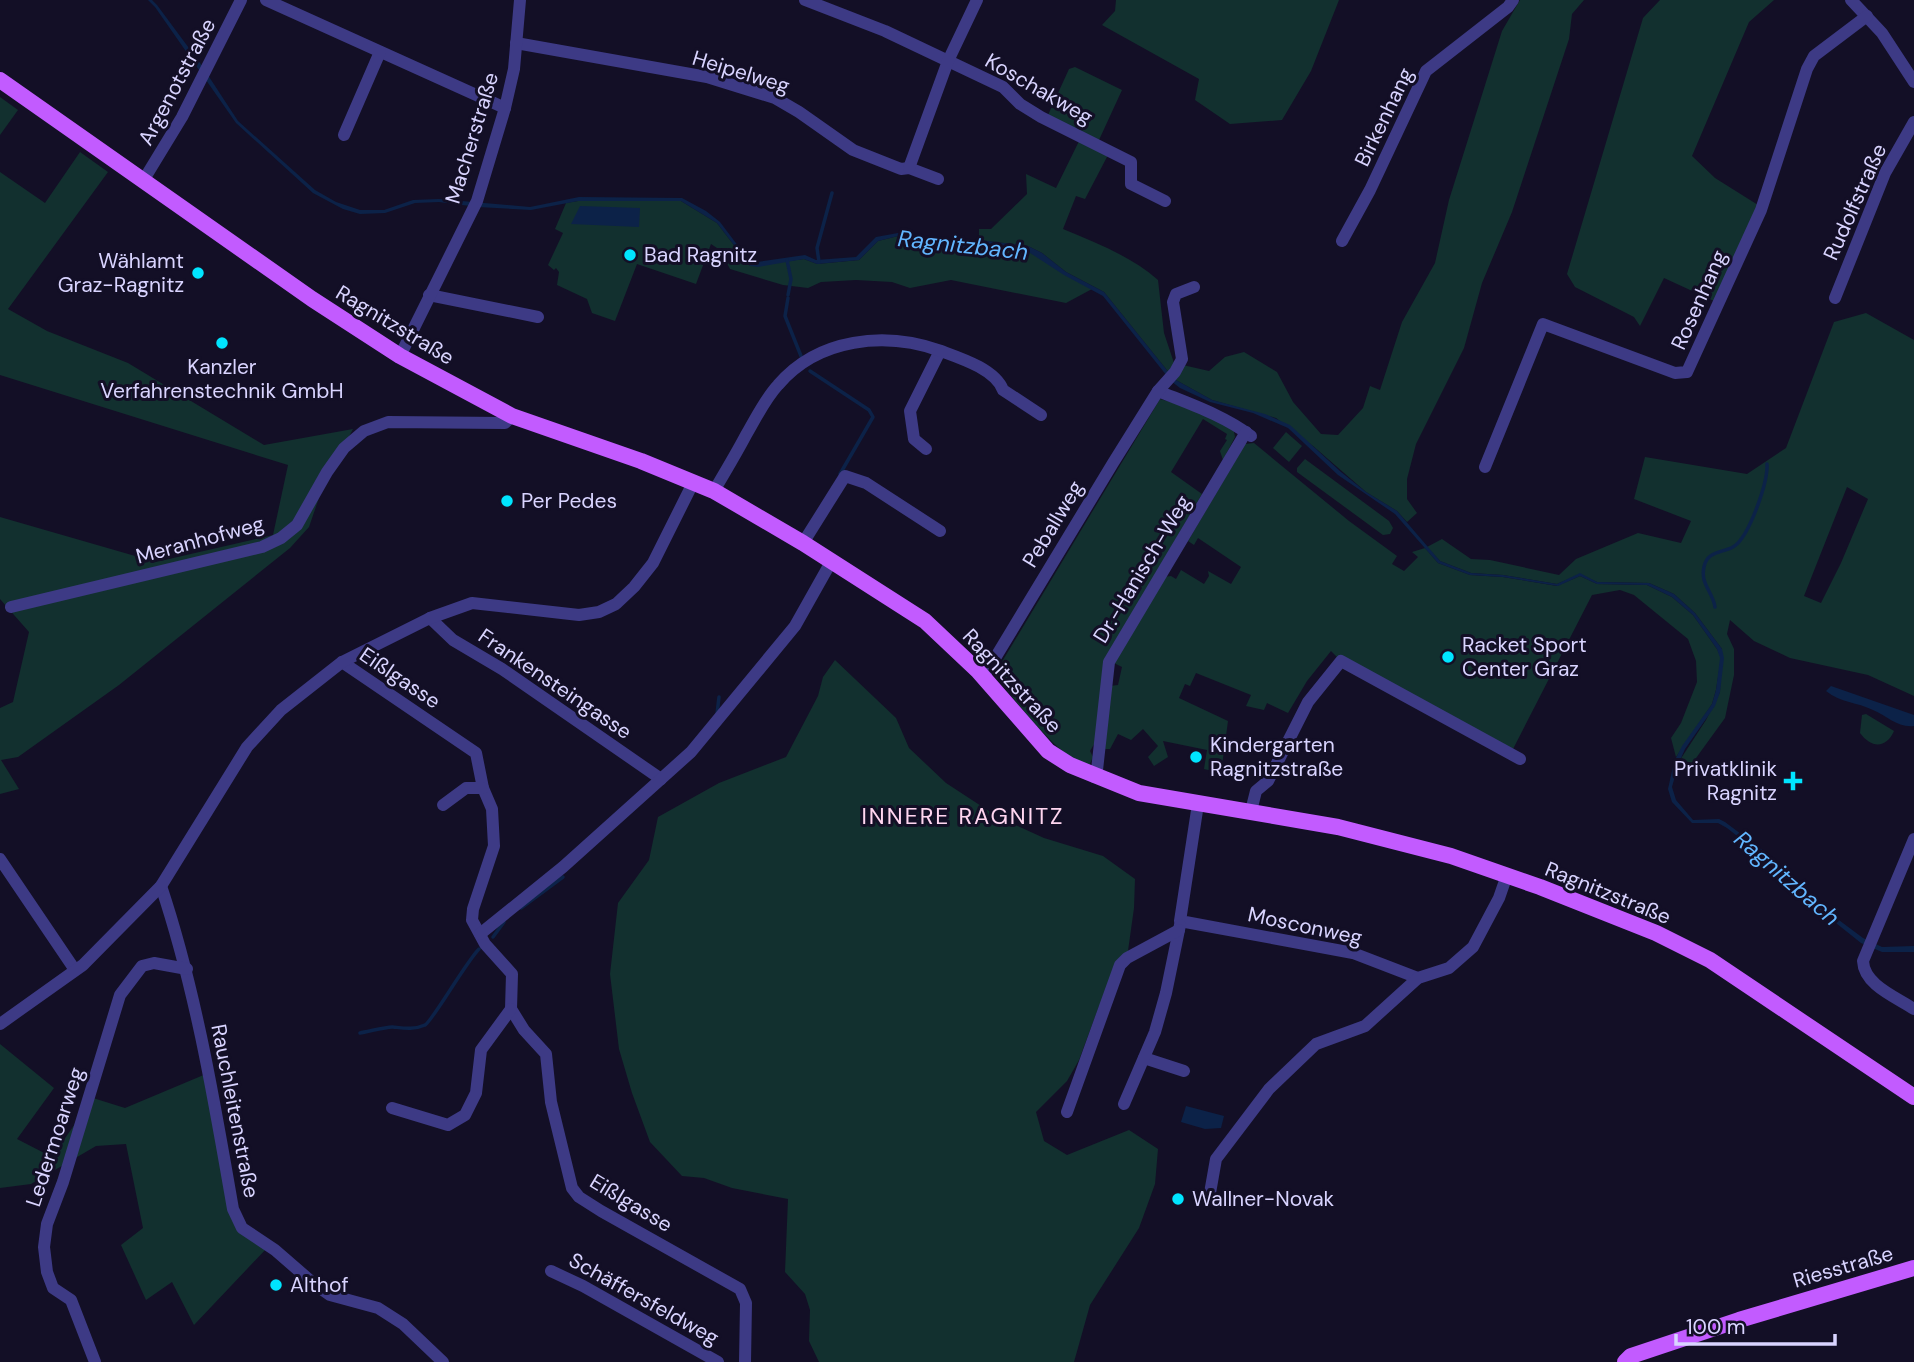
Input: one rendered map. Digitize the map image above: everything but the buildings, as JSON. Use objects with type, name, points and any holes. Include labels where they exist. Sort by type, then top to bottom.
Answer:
[{"type":"main road","name":"Ragnitzstraße","points":[[0,80],[322,306],[400,356],[512,416],[629,456],[714,491],[803,543],[925,621],[983,678],[1048,751],[1070,765],[1139,793],[1338,827],[1451,856],[1656,933],[1710,960],[1914,1097]]},
{"type":"main road","name":"Riesstraße","points":[[1625,1362],[1632,1356],[1739,1320],[1914,1268]]},
{"type":"street","name":"Argenotstraße","points":[[143,181],[182,117],[241,0]]},
{"type":"street","points":[[267,0],[505,108]]},
{"type":"street","name":"Macherstraße","points":[[400,356],[477,201],[514,69],[520,0]]},
{"type":"street","name":"Koschakweg","points":[[805,0],[885,31],[1003,87],[1020,104],[1041,117],[1131,162],[1131,184],[1165,201]]},
{"type":"street","points":[[909,168],[948,61],[977,0]]},
{"type":"street","name":"Birkenhang","points":[[1342,241],[1370,190],[1426,71],[1508,7],[1513,0]]},
{"type":"street","points":[[1851,0],[1882,33],[1914,82]]},
{"type":"street","name":"Rosenhang","points":[[1485,467],[1543,324],[1675,373],[1687,372],[1761,210],[1807,69],[1814,57],[1867,16]]},
{"type":"street","name":"Heipelweg","points":[[516,43],[708,77],[775,98],[853,150],[901,169],[909,168],[938,179]]},
{"type":"street","points":[[344,135],[380,52]]},
{"type":"street","name":"Rudolfstraße","points":[[1835,298],[1885,173],[1914,122]]},
{"type":"street","name":"Peballweg","points":[[983,678],[1158,391],[1182,359],[1173,302],[1175,295],[1194,287]]},
{"type":"street","points":[[429,295],[538,317]]},
{"type":"street","points":[[714,491],[769,396],[786,376],[808,359],[841,345],[870,340],[907,342],[940,351],[991,375],[1003,390],[1041,415]]},
{"type":"street","points":[[926,449],[914,439],[910,411],[940,351]]},
{"type":"street","name":"Dr.-Hanisch-Weg","points":[[1094,777],[1109,662],[1249,434],[1206,410],[1158,391]]},
{"type":"street","name":"Meranhofweg","points":[[11,607],[262,547],[281,538],[298,525],[327,472],[344,448],[364,431],[388,422],[505,423],[512,416]]},
{"type":"street","points":[[803,543],[845,476],[866,483],[940,531]]},
{"type":"street","points":[[0,1024],[75,970],[162,886],[247,747],[281,710],[342,662],[430,618],[472,603],[579,615],[599,612],[615,604],[634,587],[653,563],[694,481]]},
{"type":"street","points":[[480,934],[563,867],[691,752],[788,634],[831,562]]},
{"type":"street","name":"Frankensteingasse","points":[[430,618],[453,640],[502,669],[661,779]]},
{"type":"street","points":[[1251,811],[1256,791],[1268,781],[1308,702],[1341,661],[1520,760]]},
{"type":"street","name":"Eißlgasse","points":[[342,662],[476,753],[482,788],[492,808],[495,846],[473,909],[472,920],[485,944],[512,974],[511,1009],[524,1030],[546,1054],[551,1102],[572,1188],[579,1197],[601,1211],[740,1289],[746,1303],[745,1362]]},
{"type":"street","points":[[443,805],[466,789],[482,788]]},
{"type":"street","points":[[1124,1104],[1144,1058],[1166,993],[1180,926],[1198,804]]},
{"type":"street","points":[[1914,839],[1863,961],[1863,971],[1870,980],[1914,1009]]},
{"type":"street","points":[[0,859],[75,970]]},
{"type":"street","points":[[1210,1193],[1216,1159],[1269,1088],[1316,1044],[1365,1026],[1418,978],[1449,968],[1473,947],[1499,898],[1507,875]]},
{"type":"street","name":"Rauchleitenstraße","points":[[162,886],[187,970],[204,1047],[233,1209],[242,1228],[275,1250],[330,1295],[378,1308],[403,1324],[443,1362]]},
{"type":"street","points":[[1068,1112],[1120,965],[1180,926]]},
{"type":"street","name":"Mosconweg","points":[[1180,926],[1353,953],[1418,978]]},
{"type":"street","name":"Ledermoarweg","points":[[95,1362],[71,1300],[53,1288],[47,1272],[44,1247],[47,1224],[63,1182],[120,995],[142,966],[154,963],[187,970]]},
{"type":"street","points":[[392,1108],[448,1125],[465,1115],[476,1093],[481,1050],[511,1009]]},
{"type":"street","points":[[1144,1058],[1184,1071]]},
{"type":"street","name":"Schäffersfeldweg","points":[[551,1271],[583,1286],[718,1362]]},
{"type":"green space","points":[[1116,0],[1339,0],[1311,71],[1282,120],[1230,124],[1195,100],[1199,79],[1102,25],[1115,11]]},
{"type":"green space","points":[[1520,0],[1584,0],[1572,14],[1569,39],[1512,212],[1482,283],[1464,348],[1416,444],[1407,479],[1407,499],[1417,513],[1407,522],[1397,511],[1366,492],[1276,418],[1212,400],[1174,379],[1104,292],[1066,272],[1042,253],[1028,246],[979,240],[979,229],[991,229],[1027,194],[1026,174],[1056,188],[1083,133],[1048,115],[1069,69],[1075,67],[1122,90],[1099,140],[1108,155],[1085,199],[1076,196],[1063,229],[1125,257],[1158,280],[1164,333],[1174,363],[1209,371],[1225,357],[1244,352],[1277,372],[1293,402],[1321,434],[1338,435],[1363,408],[1370,386],[1380,390],[1402,322],[1435,263],[1449,200],[1502,31]]},
{"type":"green space","points":[[1660,0],[1774,0],[1749,22],[1692,156],[1715,178],[1758,205],[1714,301],[1664,278],[1640,326],[1634,317],[1575,287],[1567,274],[1643,18]]},
{"type":"green space","points":[[0,97],[18,110],[0,135]]},
{"type":"green space","points":[[80,152],[108,172],[8,309],[47,331],[128,363],[264,445],[353,429],[323,486],[309,527],[290,548],[119,685],[18,757],[1,760],[19,789],[0,794],[0,708],[13,702],[29,632],[0,599],[0,517],[156,562],[273,535],[288,465],[0,375],[0,172],[45,203]]},
{"type":"green space","points":[[681,201],[717,223],[750,266],[804,259],[817,264],[859,260],[878,241],[898,236],[966,250],[980,245],[1024,249],[1092,289],[1066,303],[951,280],[910,288],[892,282],[856,280],[821,282],[808,288],[783,285],[730,269],[720,250],[711,244],[696,284],[637,264],[615,321],[592,313],[587,299],[557,285],[559,272],[548,265],[563,233],[555,229],[566,203]]},
{"type":"green space","points":[[1866,313],[1914,340],[1914,696],[1868,675],[1790,658],[1754,641],[1730,620],[1727,634],[1734,649],[1734,675],[1725,718],[1691,765],[1680,760],[1706,720],[1720,692],[1722,649],[1695,613],[1674,594],[1649,583],[1597,582],[1580,574],[1557,584],[1471,573],[1440,561],[1427,547],[1442,539],[1471,559],[1490,560],[1559,575],[1576,559],[1638,533],[1681,543],[1691,521],[1634,499],[1645,457],[1747,474],[1786,448],[1834,322]],"holes":[[[1847,487],[1868,499],[1821,603],[1804,596]]]},
{"type":"green space","points":[[1160,399],[1203,411],[1233,427],[1235,437],[1223,460],[1220,451],[1227,440],[1227,434],[1203,419],[1171,472],[1202,494],[1116,641],[1096,741],[1090,751],[1093,757],[1089,766],[1077,761],[1051,740],[994,675]]},
{"type":"green space","points":[[1286,432],[1302,446],[1289,462],[1273,448]]},
{"type":"green space","points":[[1254,443],[1349,521],[1397,556],[1392,564],[1404,571],[1418,557],[1412,552],[1425,548],[1438,563],[1470,575],[1503,577],[1557,586],[1580,576],[1597,584],[1647,585],[1672,597],[1693,615],[1721,658],[1712,704],[1676,757],[1671,738],[1681,723],[1697,682],[1696,661],[1688,639],[1634,595],[1620,590],[1592,595],[1513,749],[1341,661],[1331,651],[1307,681],[1288,713],[1267,703],[1264,710],[1246,706],[1251,695],[1196,673],[1190,686],[1185,684],[1179,698],[1228,721],[1221,773],[1204,769],[1207,750],[1163,741],[1168,757],[1154,766],[1148,757],[1158,746],[1143,729],[1131,740],[1118,734],[1110,749],[1105,749],[1110,686],[1118,685],[1122,667],[1114,663],[1163,577],[1171,576],[1176,579],[1181,570],[1204,584],[1209,576],[1208,571],[1231,584],[1241,567],[1198,538],[1194,545],[1188,541],[1245,444]]},
{"type":"green space","points":[[1305,459],[1389,521],[1393,528],[1390,534],[1383,535],[1297,472]]},
{"type":"green space","points":[[835,660],[896,718],[909,748],[946,783],[998,817],[1044,838],[1103,856],[1135,879],[1127,958],[1099,1006],[1079,1060],[1067,1081],[1036,1112],[1044,1141],[1067,1155],[1129,1130],[1158,1149],[1155,1184],[1139,1228],[1090,1305],[1074,1362],[819,1362],[809,1341],[810,1310],[805,1294],[785,1272],[788,1199],[732,1188],[704,1178],[682,1176],[650,1142],[632,1093],[619,1049],[610,974],[618,903],[649,860],[658,817],[719,783],[786,757],[818,696],[823,677]]},
{"type":"green space","points":[[1866,714],[1894,731],[1887,741],[1873,744],[1860,733],[1862,715]]},
{"type":"green space","points":[[0,1044],[54,1088],[17,1139],[52,1157],[93,1098],[125,1108],[206,1074],[228,1211],[266,1249],[194,1325],[172,1282],[146,1300],[121,1245],[143,1228],[126,1144],[96,1146],[31,1184],[0,1188]]},
{"type":"water","name":"Ragnitzbach","points":[[148,0],[157,5],[238,121],[315,190],[336,202],[360,210],[384,210],[413,200],[439,199],[530,207],[579,197],[682,198],[720,222],[751,263],[805,255],[816,260],[856,257],[876,237],[898,233],[964,246],[979,240],[1028,246],[1042,253],[1066,272],[1104,292],[1174,379],[1212,400],[1265,414],[1290,425],[1341,472],[1366,492],[1397,511],[1440,561],[1471,573],[1503,575],[1557,584],[1580,573],[1597,582],[1649,583],[1674,594],[1695,613],[1722,649],[1724,658],[1720,692],[1715,706],[1685,749],[1678,765],[1672,787],[1676,800],[1693,820],[1719,819],[1725,822],[1795,878],[1805,894],[1863,938],[1882,947],[1914,946],[1914,952],[1882,952],[1861,943],[1802,896],[1793,882],[1727,828],[1718,823],[1692,823],[1672,802],[1668,789],[1674,762],[1712,704],[1720,658],[1717,649],[1693,615],[1672,597],[1647,585],[1597,584],[1580,576],[1558,586],[1503,577],[1470,575],[1438,563],[1395,514],[1338,475],[1288,428],[1253,413],[1210,402],[1180,388],[1171,381],[1103,296],[1024,249],[980,245],[966,250],[898,236],[878,241],[859,260],[817,264],[804,259],[758,267],[750,266],[717,223],[681,201],[578,201],[531,210],[439,202],[415,203],[385,213],[360,214],[343,209],[313,193],[236,123]]},
{"type":"water","points":[[580,206],[640,208],[639,227],[571,224]]},
{"type":"water","points":[[1831,686],[1914,715],[1914,726],[1898,723],[1867,707],[1837,698],[1826,691]]},
{"type":"water","points":[[1186,1106],[1224,1116],[1221,1128],[1205,1129],[1181,1122]]},
{"type":"waterway","points":[[819,262],[817,248],[832,193]]},
{"type":"waterway","points":[[787,260],[791,279],[788,295]]},
{"type":"waterway","points":[[788,298],[785,316],[801,356]]},
{"type":"waterway","points":[[810,371],[869,410],[873,417],[840,474]]},
{"type":"waterway","points":[[1715,607],[1705,583],[1703,573],[1706,562],[1712,555],[1733,547],[1745,533],[1761,496],[1767,464]]},
{"type":"waterway","points":[[717,714],[719,697]]},
{"type":"waterway","points":[[521,908],[563,877]]},
{"type":"waterway","points":[[493,937],[504,922]]},
{"type":"waterway","points":[[360,1033],[391,1027],[413,1028],[425,1025],[479,949]]},
{"type":"place","name":"Bad Ragnitz","points":[[630,255]]},
{"type":"place","name":"Wählamt Graz-Ragnitz","points":[[198,273]]},
{"type":"place","name":"Kanzler Verfahrenstechnik GmbH","points":[[222,343]]},
{"type":"place","name":"Per Pedes","points":[[507,501]]},
{"type":"place","name":"Racket Sport Center Graz","points":[[1448,657]]},
{"type":"place","name":"Kindergarten Ragnitzstraße","points":[[1196,757]]},
{"type":"place","name":"Privatklinik Ragnitz","points":[[1793,781]]},
{"type":"place","name":"Wallner-Novak","points":[[1178,1199]]},
{"type":"place","name":"Althof","points":[[276,1285]]},
{"type":"district","name":"INNERE RAGNITZ","points":[[963,816]]}]
